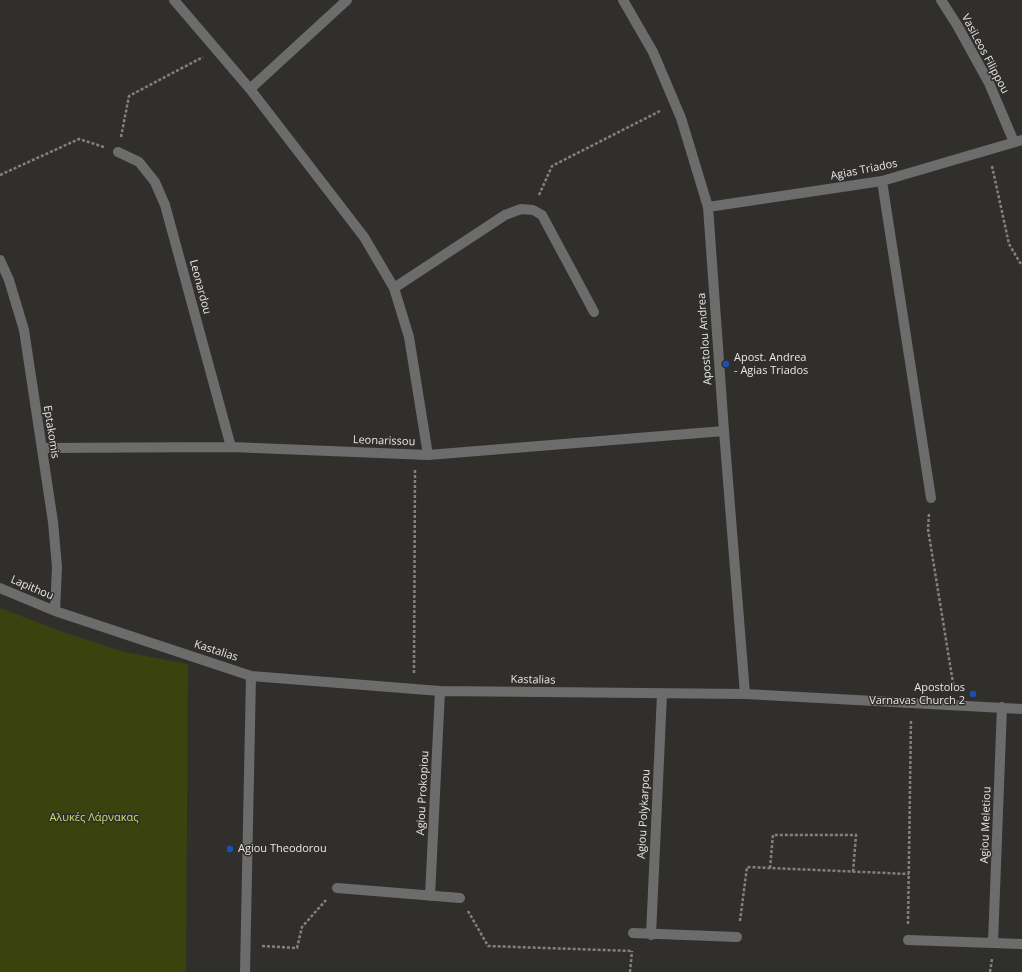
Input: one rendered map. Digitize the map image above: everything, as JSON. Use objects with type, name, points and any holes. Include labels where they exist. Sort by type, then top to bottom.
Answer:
[{"type":"street","points":[[174,0],[250,89],[364,237],[394,288],[409,338],[428,455]]},
{"type":"street","points":[[250,89],[348,0]]},
{"type":"street","name":"Apostolou Andrea","points":[[623,0],[653,52],[681,118],[708,207],[745,694]]},
{"type":"street","name":"VasiLeos Filippou","points":[[941,0],[957,25],[989,83],[1018,141]]},
{"type":"street","name":"Agias Triados","points":[[708,207],[882,181],[1018,141]]},
{"type":"street","name":"Leonardou","points":[[118,152],[139,162],[154,182],[166,205],[231,447]]},
{"type":"street","points":[[882,181],[931,498]]},
{"type":"street","points":[[394,288],[505,214],[521,209],[533,210],[542,215],[594,312]]},
{"type":"street","name":"Eptakomis","points":[[0,260],[9,280],[24,330],[53,522],[57,567],[55,611]]},
{"type":"street","name":"Leonarissou","points":[[42,448],[231,447],[428,455],[724,431]]},
{"type":"street","name":"Lapithou","points":[[0,588],[55,611]]},
{"type":"street","name":"Kastalias","points":[[55,611],[251,676],[440,691],[745,694],[1022,708]]},
{"type":"street","points":[[245,972],[251,676]]},
{"type":"street","name":"Agiou Prokopiou","points":[[430,896],[440,691]]},
{"type":"street","name":"Agiou Polykarpou","points":[[651,935],[662,694]]},
{"type":"street","name":"Agiou Meletiou","points":[[993,943],[1002,707]]},
{"type":"street","points":[[337,888],[460,898]]},
{"type":"street","points":[[633,933],[651,935],[737,937]]},
{"type":"street","points":[[908,940],[1022,944]]},
{"type":"path","points":[[0,175],[79,139],[118,152],[129,96],[216,50]]},
{"type":"path","points":[[533,210],[552,166],[675,104]]},
{"type":"path","points":[[988,150],[1009,244],[1022,266]]},
{"type":"path","points":[[414,689],[416,455]]},
{"type":"path","points":[[931,498],[928,529],[957,705]]},
{"type":"path","points":[[908,940],[912,703]]},
{"type":"path","points":[[770,868],[773,835],[856,835],[853,872]]},
{"type":"path","points":[[737,937],[747,868],[909,874]]},
{"type":"path","points":[[246,945],[297,948],[302,927],[337,888]]},
{"type":"path","points":[[460,898],[488,946],[632,951]]},
{"type":"path","points":[[630,972],[633,933]]},
{"type":"green space","name":"Αλυκές Λάρνακας","points":[[0,608],[63,632],[124,652],[188,664],[186,972],[0,972]]},
{"type":"place","name":"Apost. Andrea - Agias Triados","points":[[726,364]]},
{"type":"place","name":"Apostolos Varnavas Church 2","points":[[973,694]]},
{"type":"place","name":"Agiou Theodorou","points":[[230,849]]}]
